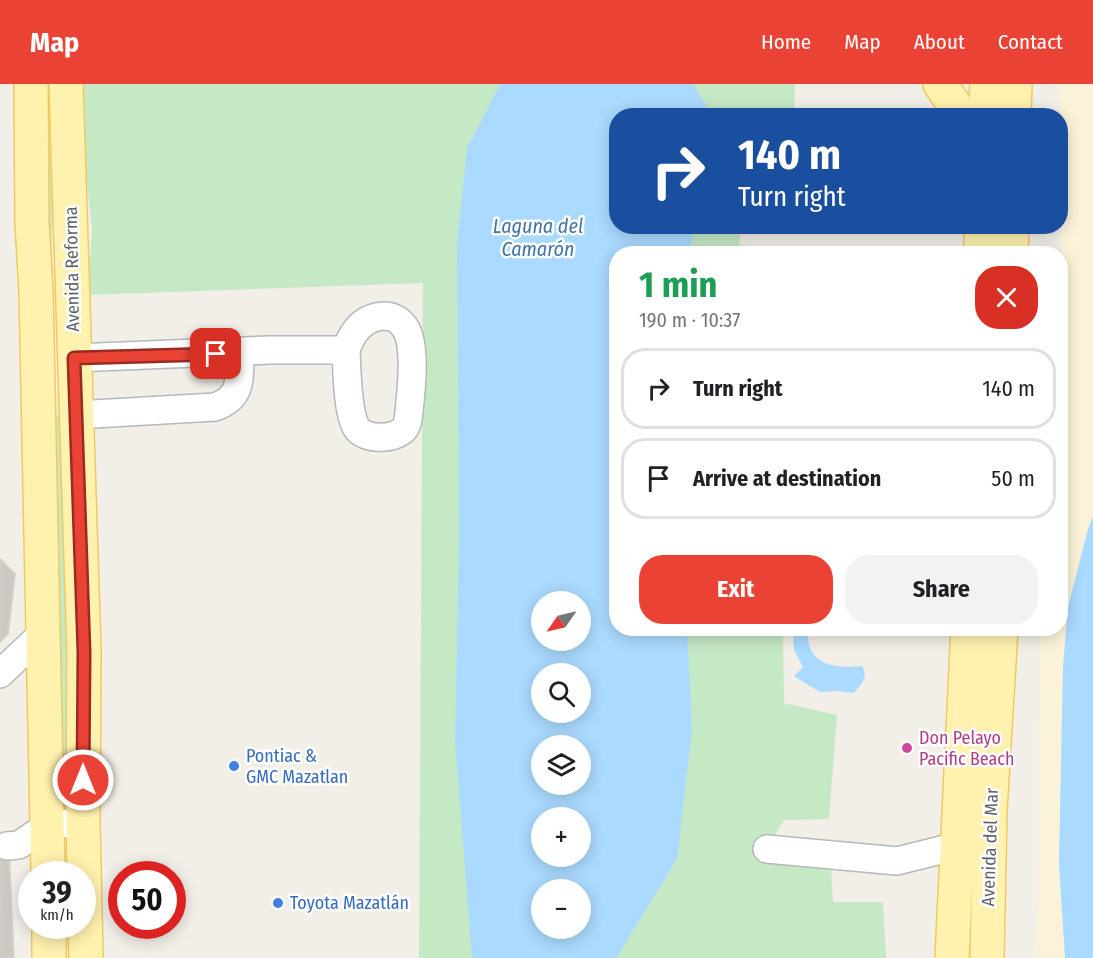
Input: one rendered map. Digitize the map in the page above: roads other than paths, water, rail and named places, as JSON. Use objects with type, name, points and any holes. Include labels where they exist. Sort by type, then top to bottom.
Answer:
[{"type":"main road","points":[[940,84],[956,108]]},
{"type":"main road","points":[[986,108],[987,84]]},
{"type":"main road","points":[[1014,108],[1015,84]]},
{"type":"main road","points":[[31,88],[67,91]]},
{"type":"main road","name":"Avenida Reforma","points":[[31,88],[32,223],[36,291],[48,861]]},
{"type":"main road","name":"Avenida Reforma","points":[[67,91],[71,290],[84,652],[83,822],[86,958]]},
{"type":"main road","points":[[36,291],[71,290]]},
{"type":"main road","name":"Avenida del Mar","points":[[952,958],[968,636]]},
{"type":"main road","name":"Avenida del Mar","points":[[987,958],[990,811],[1001,636]]},
{"type":"main road","points":[[49,939],[49,958]]},
{"type":"lane","points":[[74,358],[240,353],[268,350],[346,350]]},
{"type":"lane","points":[[76,415],[215,407],[226,403],[235,394],[239,381],[240,353]]},
{"type":"lane","points":[[0,674],[44,633]]},
{"type":"lane","points":[[4,839],[19,845],[48,825],[83,822]]},
{"type":"lane","points":[[767,849],[897,861],[957,846],[990,843]]},
{"type":"water","name":"Laguna del Camarón","points":[[500,84],[693,84],[708,108],[609,108],[609,234],[693,234],[691,246],[609,246],[609,636],[687,636],[692,729],[677,859],[616,958],[472,958],[455,740],[459,534],[457,244],[467,148]]},
{"type":"water","points":[[1093,516],[1093,958],[1065,958],[1059,863],[1063,666],[1066,636],[1068,636],[1068,607]]},
{"type":"water","points":[[793,636],[808,636],[811,650],[823,662],[831,665],[862,666],[865,674],[861,684],[854,693],[820,692],[794,676],[803,667],[794,650]]},
{"type":"place","name":"Don Pelayo Pacific Beach","points":[[907,748]]},
{"type":"place","name":"Pontiac & GMC Mazatlan","points":[[234,766]]},
{"type":"place","name":"Toyota Mazatlán","points":[[278,903]]}]
